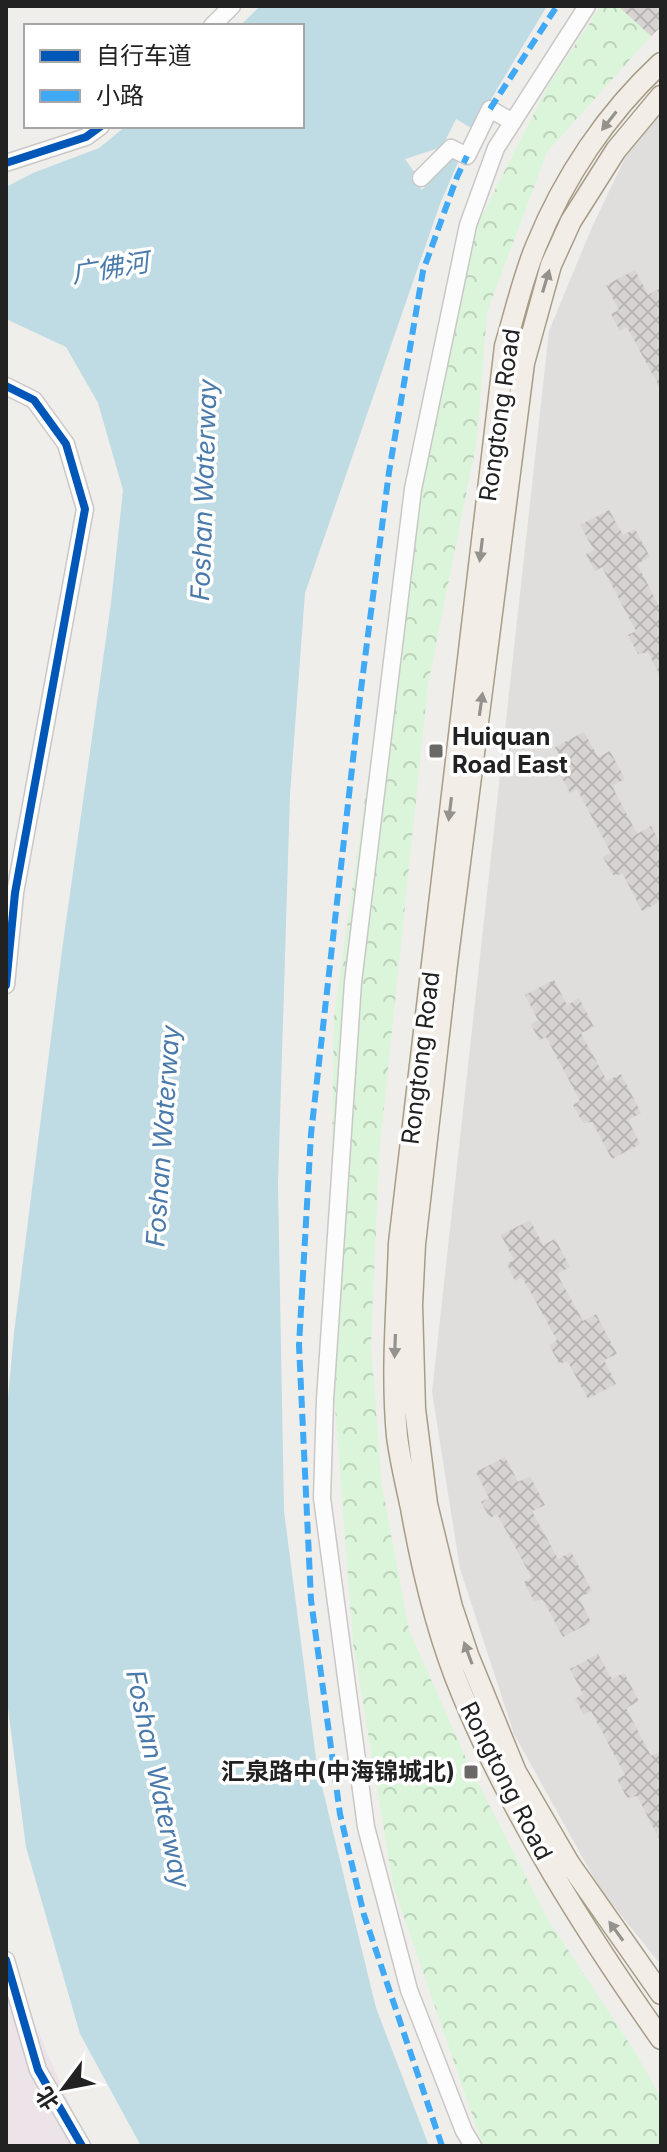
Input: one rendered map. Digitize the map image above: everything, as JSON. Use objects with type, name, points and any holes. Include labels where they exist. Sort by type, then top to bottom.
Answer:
[{"type":"main road","name":"Rongtong Road","points":[[661,63],[635,87],[579,159],[535,246],[505,346],[399,1243],[395,1361],[397,1437],[415,1529],[436,1619],[460,1692],[491,1761],[563,1891],[661,2039]]},
{"type":"main road","name":"Rongtong Road","points":[[661,96],[616,150],[571,221],[551,265],[524,363],[447,964],[415,1244],[412,1317],[415,1409],[427,1504],[452,1607],[468,1655],[516,1772],[569,1863],[661,1994]]},
{"type":"street","points":[[214,24],[232,6]]},
{"type":"street","points":[[473,2146],[464,2131],[409,1990],[366,1827],[322,1498],[325,1400],[353,982],[413,489],[468,225],[496,148],[587,6]]},
{"type":"street","points":[[421,178],[451,148],[467,156],[490,109],[513,122]]},
{"type":"street","points":[[6,163],[86,137],[98,128]]},
{"type":"street","points":[[6,386],[34,400],[66,444],[85,509],[15,849],[15,893],[6,985]]},
{"type":"street","points":[[6,1960],[38,2070],[82,2146]]},
{"type":"shaded area","points":[[661,99],[661,1965],[600,1889],[514,1734],[460,1569],[432,1392],[549,331],[592,227],[648,110]]},
{"type":"shaded area","points":[[6,1958],[88,2146],[6,2146]]},
{"type":"green space","points":[[601,6],[618,6],[651,36],[547,152],[487,312],[477,440],[428,684],[379,1156],[371,1345],[382,1486],[409,1630],[469,1765],[547,1918],[637,2055],[661,2098],[661,2146],[483,2146],[393,1885],[353,1642],[329,1326],[334,1018],[420,408],[468,243],[548,86]]},
{"type":"water","points":[[260,6],[547,6],[467,139],[471,128],[456,119],[442,147],[405,159],[415,173],[411,178],[422,190],[453,158],[459,160],[440,204],[305,593],[290,794],[278,1184],[284,1511],[317,1766],[376,2008],[429,2146],[141,2146],[80,2034],[26,1847],[6,1693],[6,1419],[14,1333],[62,950],[111,603],[123,490],[98,403],[66,347],[6,319],[6,187],[33,173],[99,148],[124,128],[304,128],[304,24],[242,24]]},
{"type":"building","points":[[618,6],[661,6],[661,27],[651,36]]},
{"type":"building","points":[[635,270],[648,295],[661,288],[661,390],[627,327],[620,331],[611,314],[619,310],[606,285]]},
{"type":"building","points":[[609,510],[623,535],[635,529],[650,557],[637,564],[661,610],[661,678],[648,652],[638,654],[628,635],[636,631],[602,567],[595,571],[586,554],[594,550],[580,525]]},
{"type":"building","points":[[584,732],[598,757],[610,751],[625,779],[612,786],[637,834],[651,826],[661,845],[661,901],[642,911],[623,874],[613,875],[603,857],[611,853],[577,789],[570,793],[561,776],[569,772],[555,747]]},
{"type":"building","points":[[554,980],[567,1005],[579,998],[594,1027],[581,1033],[607,1081],[621,1074],[641,1113],[628,1120],[640,1144],[612,1159],[592,1122],[583,1123],[573,1105],[580,1101],[546,1037],[539,1040],[531,1024],[538,1020],[525,995]]},
{"type":"building","points":[[530,1220],[543,1245],[555,1239],[570,1267],[557,1274],[583,1321],[596,1314],[617,1354],[604,1360],[616,1384],[588,1399],[568,1362],[559,1363],[549,1345],[557,1340],[522,1277],[515,1281],[507,1264],[514,1260],[501,1235]]},
{"type":"building","points":[[505,1457],[518,1482],[530,1476],[545,1505],[532,1511],[558,1559],[571,1552],[592,1591],[579,1598],[591,1622],[563,1637],[543,1600],[534,1601],[524,1582],[532,1578],[497,1514],[490,1518],[481,1502],[489,1498],[476,1472]]},
{"type":"building","points":[[598,1654],[612,1679],[624,1673],[639,1701],[626,1708],[651,1756],[661,1751],[661,1842],[637,1796],[627,1798],[617,1779],[625,1775],[591,1711],[584,1715],[575,1699],[583,1694],[570,1669]]},
{"type":"marked path","points":[[490,109],[557,6]]},
{"type":"marked path","points":[[442,2146],[364,1915],[340,1814],[311,1600],[299,1345],[311,1134],[360,697],[389,472],[423,271],[467,156]]},
{"type":"cycle path","points":[[6,163],[86,137],[98,128]]},
{"type":"cycle path","points":[[6,386],[34,400],[66,444],[85,509],[15,893],[6,985]]},
{"type":"cycle path","points":[[6,1960],[38,2070],[82,2146]]},
{"type":"place","name":"Huiquan Road East","points":[[436,751]]},
{"type":"place","name":"汇泉路中(中海锦城北)","points":[[471,1772]]},
{"type":"water label","name":"广佛河","points":[[110,268]]},
{"type":"water label","name":"Foshan Waterway","points":[[204,490]]},
{"type":"water label","name":"Foshan Waterway","points":[[163,1136]]},
{"type":"water label","name":"Foshan Waterway","points":[[158,1779]]}]
